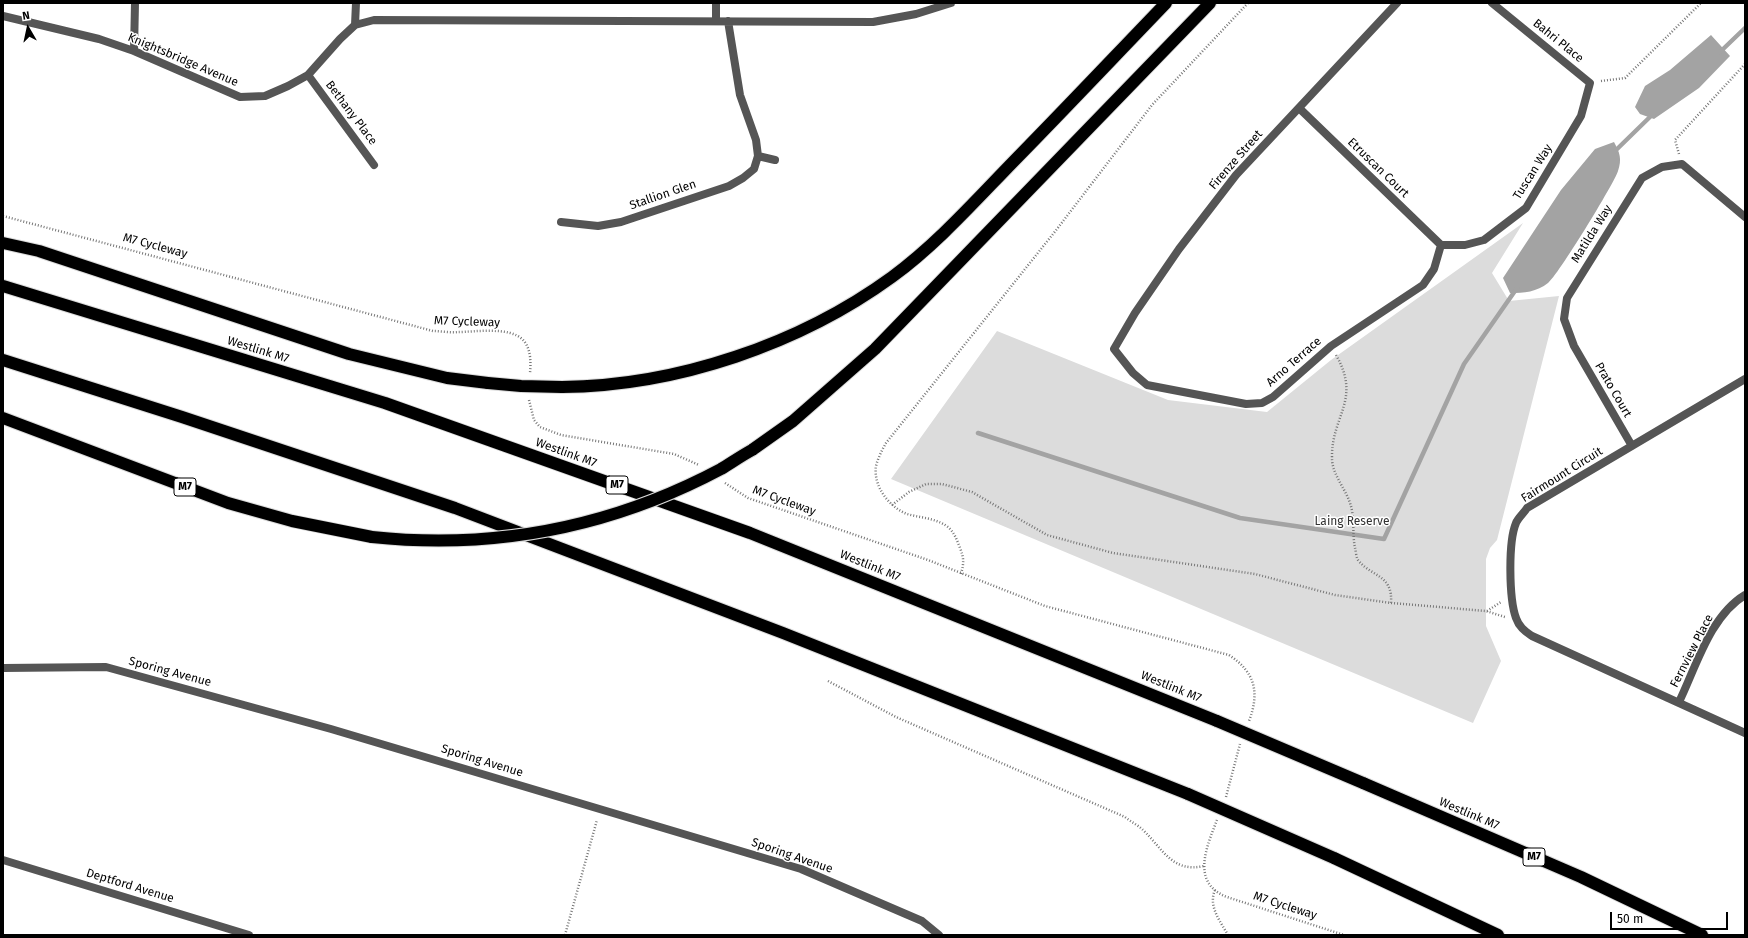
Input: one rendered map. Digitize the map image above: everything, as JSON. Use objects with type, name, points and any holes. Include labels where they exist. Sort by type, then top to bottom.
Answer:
[{"type":"highway","points":[[3,243],[39,251],[349,354],[447,378],[521,386],[589,386],[646,379],[711,365],[776,342],[836,312],[892,276],[938,238],[1166,3]]},
{"type":"highway","name":"M7","points":[[3,418],[228,503],[292,521],[372,538],[434,542],[484,540],[538,533],[578,525],[615,514],[682,488],[721,469],[793,422],[874,349],[1210,3]]},
{"type":"highway","name":"Westlink M7","points":[[3,286],[385,403],[750,533],[1217,721],[1581,877],[1702,935]]},
{"type":"highway","points":[[3,360],[182,417],[455,508],[783,633],[1188,794],[1334,858],[1498,935]]},
{"type":"street","points":[[134,51],[135,3]]},
{"type":"street","points":[[355,25],[356,3]]},
{"type":"street","points":[[716,3],[716,20]]},
{"type":"street","name":"Knightsbridge Avenue","points":[[3,16],[99,39],[134,51],[240,97],[265,96],[308,75],[340,39],[355,25],[374,20],[716,20],[873,22],[916,14],[951,3]]},
{"type":"street","name":"Firenze Street","points":[[1114,349],[1135,313],[1179,249],[1236,175],[1396,3]]},
{"type":"street","name":"Bahri Place","points":[[1492,3],[1590,83]]},
{"type":"street","points":[[728,21],[740,95],[756,140],[758,156],[776,160]]},
{"type":"street","name":"Bethany Place","points":[[308,75],[374,165]]},
{"type":"street","name":"Tuscan Way","points":[[1441,245],[1465,245],[1484,240],[1526,208],[1581,116],[1590,83]]},
{"type":"street","name":"Etruscan Court","points":[[1299,108],[1441,245]]},
{"type":"street","name":"Stallion Glen","points":[[561,222],[598,226],[621,222],[729,186],[743,178],[754,169],[758,156]]},
{"type":"street","points":[[1682,164],[1745,217]]},
{"type":"street","name":"Matilda Way","points":[[1574,346],[1564,319],[1567,298],[1642,178],[1662,167],[1682,164]]},
{"type":"street","name":"Arno Terrace","points":[[1114,349],[1133,373],[1147,385],[1246,404],[1262,403],[1273,397],[1331,346],[1423,285],[1434,269],[1441,245]]},
{"type":"street","name":"Prato Court","points":[[1574,346],[1632,446]]},
{"type":"street","name":"Fairmount Circuit","points":[[1745,380],[1527,508],[1516,522],[1511,541],[1511,596],[1516,618],[1521,628],[1532,636],[1745,733]]},
{"type":"street","name":"Fernview Place","points":[[1679,702],[1716,623],[1734,602],[1745,595]]},
{"type":"street","name":"Sporing Avenue","points":[[3,668],[106,667],[331,729],[801,869],[922,921],[939,935]]},
{"type":"street","name":"Deptford Avenue","points":[[3,860],[249,935]]},
{"type":"path","points":[[1248,3],[1152,105],[1057,229],[886,443],[876,466],[877,479],[880,488],[892,505],[909,492],[926,484],[942,484],[972,492],[1047,535],[1113,553],[1255,574],[1335,595],[1391,603],[1486,611],[1502,617],[1516,618]]},
{"type":"path","points":[[1590,83],[1625,78],[1701,3]]},
{"type":"path","points":[[1682,164],[1675,140],[1745,64]]},
{"type":"path","name":"M7 Cycleway","points":[[3,216],[433,331],[456,332],[495,330],[513,334],[524,340],[531,364],[530,378]]},
{"type":"path","points":[[1331,346],[1341,364],[1346,378],[1347,391],[1346,401],[1334,436],[1332,459],[1336,475],[1351,504],[1354,522],[1354,546],[1358,560],[1385,581],[1391,594],[1391,603]]},
{"type":"path","points":[[529,393],[530,410],[534,420],[540,427],[561,435],[674,454],[702,467]]},
{"type":"path","name":"M7 Cycleway","points":[[721,480],[748,498],[928,560],[960,574],[964,559],[957,540],[949,528],[940,522],[908,514],[892,505]]},
{"type":"path","points":[[1486,611],[1511,596]]},
{"type":"path","points":[[828,681],[896,717],[1125,817],[1143,830],[1174,863],[1187,868],[1204,866]]},
{"type":"path","points":[[565,935],[600,809]]},
{"type":"path","points":[[1215,890],[1212,896],[1213,909],[1228,935]]},
{"type":"path","name":"M7 Cycleway","points":[[1220,894],[1344,935]]},
{"type":"green space","name":"Laing Reserve","points":[[1523,223],[1492,273],[1509,301],[1559,296],[1497,540],[1490,548],[1486,559],[1486,626],[1501,661],[1473,723],[891,479],[997,331],[1168,400],[1267,412],[1331,360]]},
{"type":"shaded area","points":[[1711,35],[1730,56],[1699,88],[1654,119],[1640,114],[1635,107],[1645,86],[1670,70]]},
{"type":"shaded area","points":[[1614,142],[1620,156],[1618,171],[1597,210],[1562,265],[1544,286],[1530,291],[1510,293],[1503,278],[1561,190],[1595,149]]},
{"type":"waterway","points":[[1720,52],[1745,28]]},
{"type":"waterway","points":[[1614,152],[1653,114]]},
{"type":"waterway","points":[[978,433],[1240,518],[1384,539],[1464,364],[1517,288]]}]
